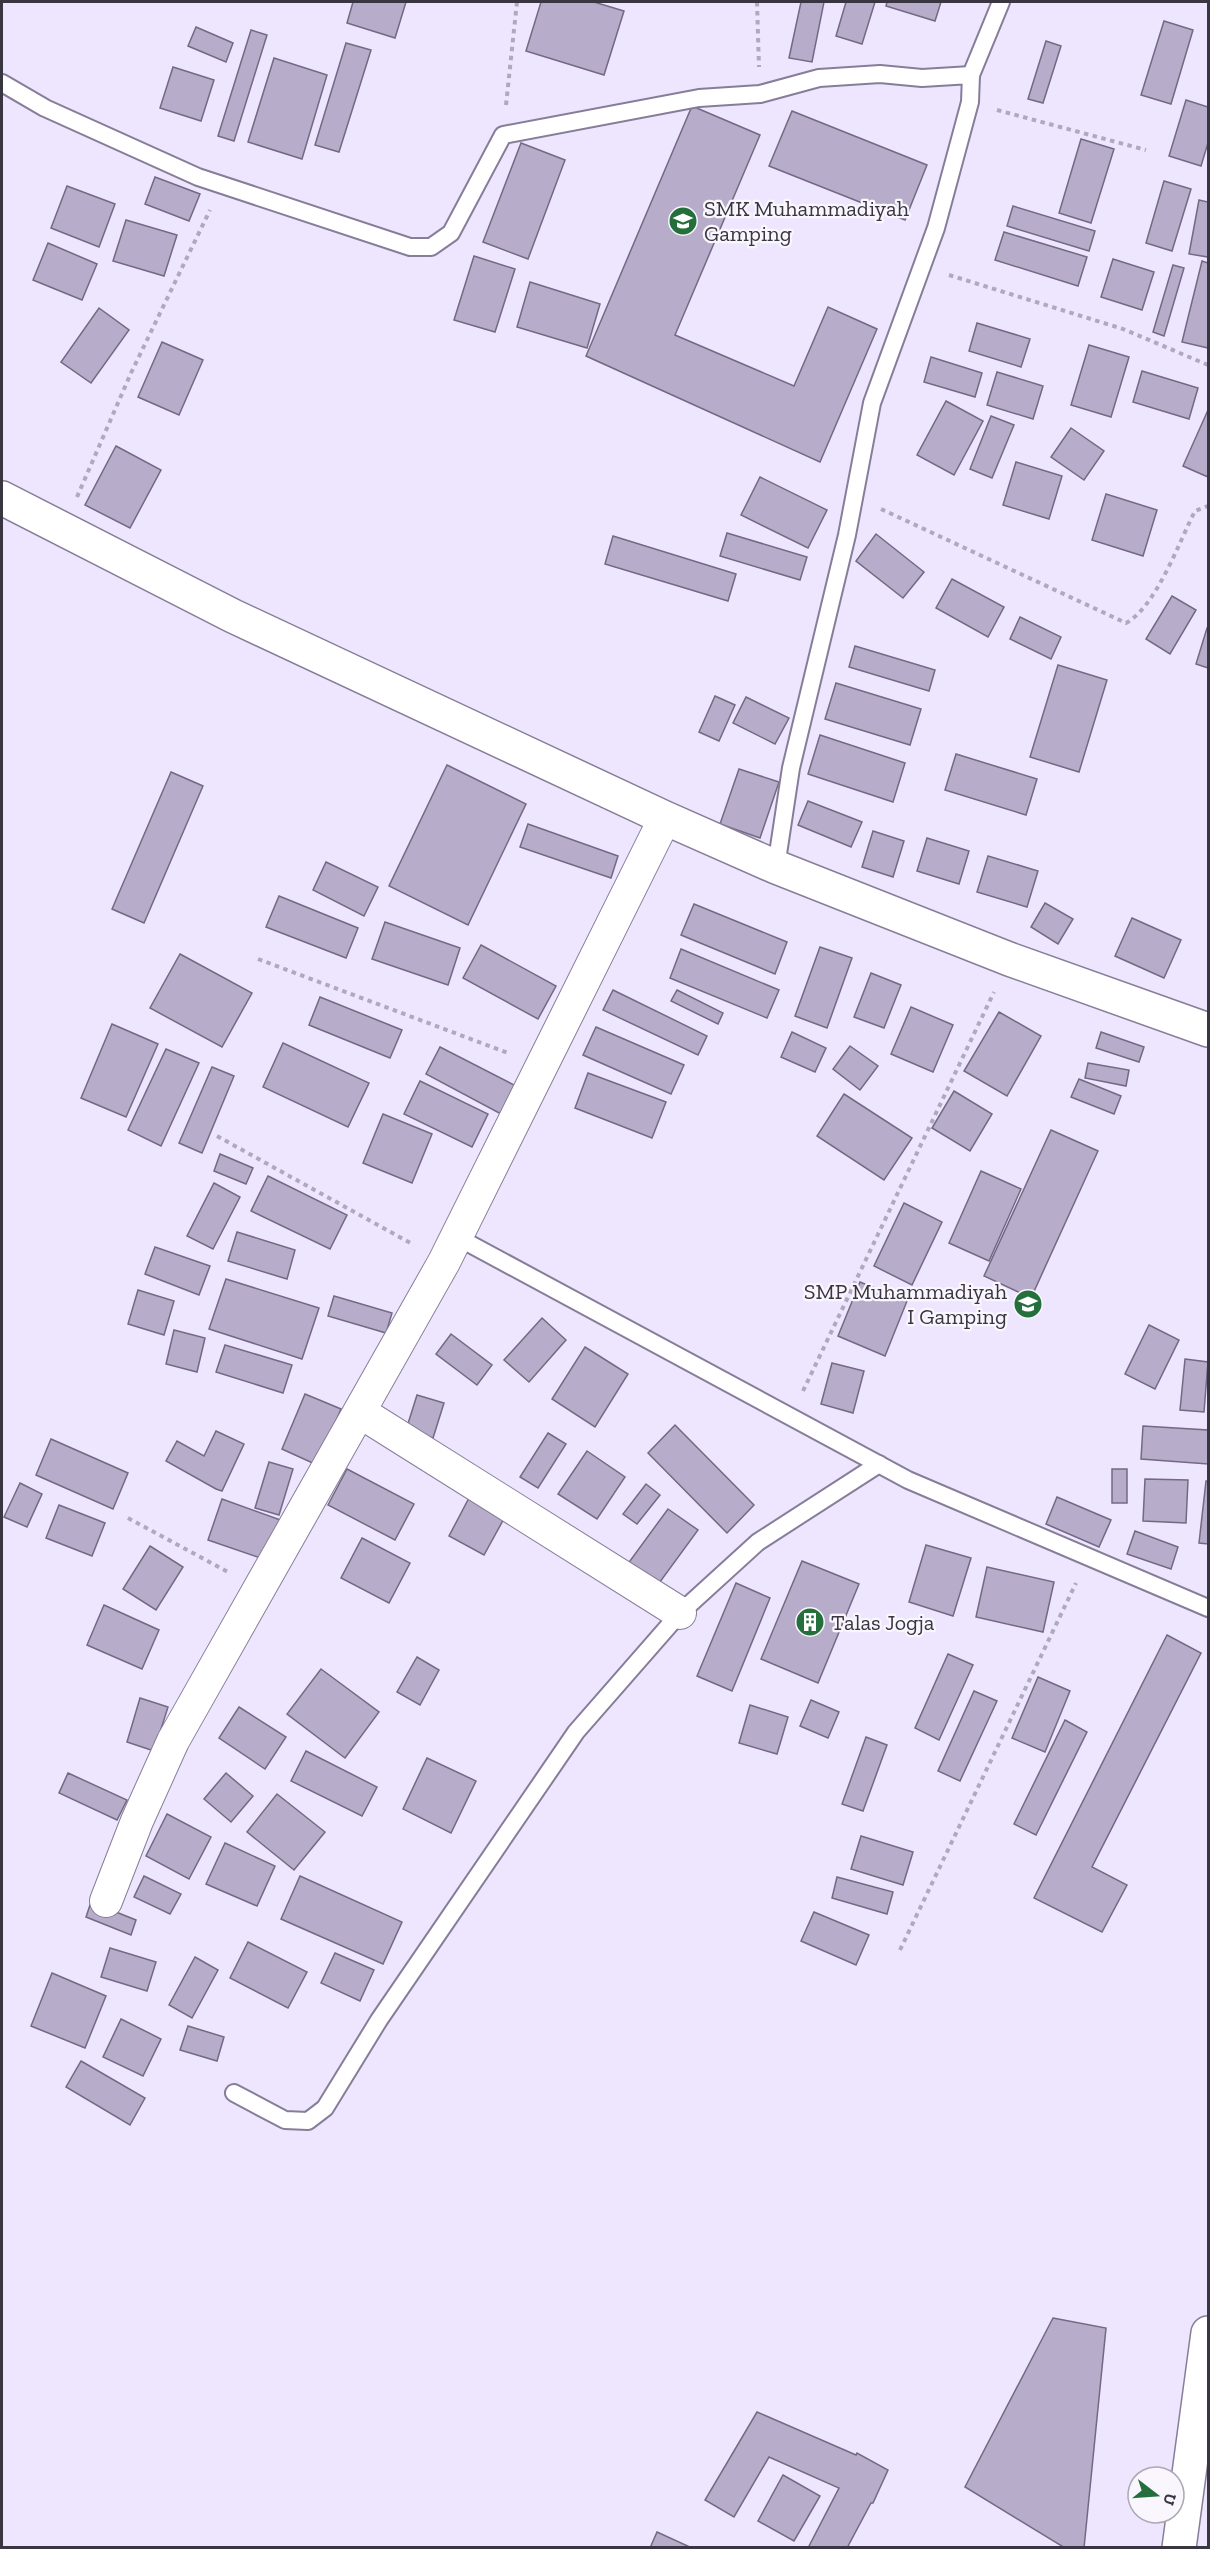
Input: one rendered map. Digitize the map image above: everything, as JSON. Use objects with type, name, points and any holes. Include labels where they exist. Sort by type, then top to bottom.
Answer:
[{"type":"main road","points":[[2,498],[232,616],[665,818],[776,867],[1009,959],[1209,1030]]},
{"type":"main road","points":[[1179,2547],[1209,2333]]},
{"type":"street","points":[[106,1901],[137,1821],[173,1741],[450,1249],[665,818]]},
{"type":"street","points":[[360,1412],[680,1613]]},
{"type":"lane","points":[[776,867],[791,768],[847,535],[872,404],[936,228],[970,102],[971,75],[1001,2]]},
{"type":"lane","points":[[2,83],[45,108],[198,177],[410,247],[431,247],[451,233],[503,135],[699,98],[760,94],[819,78],[880,74],[922,78],[971,75]]},
{"type":"lane","points":[[450,1249],[791,1417],[909,1480],[1209,1608]]},
{"type":"lane","points":[[234,2093],[285,2120],[308,2121],[325,2108],[379,2020],[576,1732],[680,1613],[758,1542],[879,1464]]},
{"type":"path","points":[[503,135],[517,2]]},
{"type":"path","points":[[757,2],[760,94]]},
{"type":"path","points":[[970,102],[1146,150]]},
{"type":"path","points":[[63,528],[131,373],[222,185]]},
{"type":"path","points":[[921,266],[1123,329],[1209,365]]},
{"type":"path","points":[[854,496],[1125,623],[1134,619],[1153,593],[1195,511],[1209,506]]},
{"type":"path","points":[[258,959],[543,1065]]},
{"type":"path","points":[[791,1417],[1009,959]]},
{"type":"path","points":[[217,1136],[450,1249]]},
{"type":"path","points":[[128,1518],[260,1590]]},
{"type":"path","points":[[900,1950],[1088,1558]]},
{"type":"building","points":[[353,2],[406,2],[395,38],[347,23]]},
{"type":"building","points":[[541,2],[594,2],[624,11],[604,75],[526,51]]},
{"type":"building","points":[[801,2],[824,2],[812,62],[789,58]]},
{"type":"building","points":[[846,2],[875,2],[862,44],[836,36]]},
{"type":"building","points":[[887,2],[941,2],[935,21],[886,6]]},
{"type":"building","points":[[1164,21],[1193,30],[1171,104],[1141,95]]},
{"type":"building","points":[[196,27],[233,43],[226,62],[188,46]]},
{"type":"building","points":[[251,30],[267,35],[234,141],[218,136]]},
{"type":"building","points":[[1046,41],[1061,46],[1043,103],[1028,99]]},
{"type":"building","points":[[346,43],[371,50],[339,152],[315,145]]},
{"type":"building","points":[[274,58],[327,75],[302,159],[248,142]]},
{"type":"building","points":[[173,67],[214,80],[201,121],[160,108]]},
{"type":"building","points":[[1186,100],[1208,107],[1208,143],[1201,166],[1169,156]]},
{"type":"building","name":"SMK Muhammadiyah Gamping","points":[[692,106],[760,135],[675,335],[794,386],[828,307],[877,329],[820,462],[586,356]]},
{"type":"building","name":"SMK Muhammadiyah Gamping","points":[[792,111],[927,165],[905,220],[769,166]]},
{"type":"building","points":[[1081,139],[1114,149],[1091,223],[1059,213]]},
{"type":"building","points":[[521,143],[565,160],[528,259],[483,242]]},
{"type":"building","points":[[155,177],[200,194],[189,221],[145,204]]},
{"type":"building","points":[[1164,181],[1191,189],[1172,251],[1146,243]]},
{"type":"building","points":[[67,186],[115,204],[99,247],[51,228]]},
{"type":"building","points":[[1199,200],[1208,202],[1208,257],[1189,254]]},
{"type":"building","points":[[1013,206],[1095,231],[1089,251],[1007,226]]},
{"type":"building","points":[[126,220],[177,235],[164,276],[113,261]]},
{"type":"building","points":[[1004,232],[1087,257],[1078,286],[995,260]]},
{"type":"building","points":[[48,243],[97,264],[82,300],[33,280]]},
{"type":"building","points":[[474,256],[515,269],[495,332],[454,320]]},
{"type":"building","points":[[1113,259],[1154,272],[1142,310],[1101,297]]},
{"type":"building","points":[[1202,261],[1208,263],[1208,348],[1182,342]]},
{"type":"building","points":[[1173,265],[1184,268],[1164,336],[1153,332]]},
{"type":"building","points":[[530,282],[600,304],[587,348],[517,327]]},
{"type":"building","points":[[99,308],[129,330],[91,383],[61,362]]},
{"type":"building","points":[[977,323],[1030,339],[1021,367],[969,351]]},
{"type":"building","points":[[162,342],[203,360],[179,415],[138,397]]},
{"type":"building","points":[[1089,345],[1129,357],[1111,417],[1071,405]]},
{"type":"building","points":[[931,357],[982,373],[975,397],[924,382]]},
{"type":"building","points":[[1142,371],[1198,388],[1189,419],[1133,402]]},
{"type":"building","points":[[997,372],[1043,386],[1033,419],[987,405]]},
{"type":"building","points":[[946,401],[983,421],[954,475],[917,455]]},
{"type":"building","points":[[1208,410],[1208,477],[1183,466]]},
{"type":"building","points":[[991,416],[1014,425],[992,478],[970,469]]},
{"type":"building","points":[[1071,428],[1104,451],[1084,480],[1051,457]]},
{"type":"building","points":[[116,446],[161,470],[130,528],[85,505]]},
{"type":"building","points":[[1016,462],[1062,476],[1049,519],[1003,505]]},
{"type":"building","points":[[760,477],[827,510],[808,548],[741,515]]},
{"type":"building","points":[[1106,494],[1157,510],[1143,556],[1092,540]]},
{"type":"building","points":[[727,533],[807,557],[800,580],[720,556]]},
{"type":"building","points":[[876,534],[924,572],[903,598],[856,561]]},
{"type":"building","points":[[613,536],[736,574],[728,601],[605,564]]},
{"type":"building","points":[[952,579],[1004,607],[988,637],[936,608]]},
{"type":"building","points":[[1172,596],[1196,610],[1170,654],[1146,639]]},
{"type":"building","points":[[1020,617],[1061,637],[1051,659],[1010,639]]},
{"type":"building","points":[[1208,628],[1208,668],[1196,664]]},
{"type":"building","points":[[855,646],[935,670],[929,691],[849,667]]},
{"type":"building","points":[[1058,665],[1107,680],[1079,772],[1030,757]]},
{"type":"building","points":[[836,683],[921,709],[910,745],[825,719]]},
{"type":"building","points":[[715,696],[735,705],[719,741],[699,732]]},
{"type":"building","points":[[746,697],[789,718],[775,744],[733,723]]},
{"type":"building","points":[[820,735],[905,763],[893,802],[808,774]]},
{"type":"building","points":[[956,754],[1037,779],[1026,815],[945,790]]},
{"type":"building","points":[[447,765],[526,804],[468,925],[389,886]]},
{"type":"building","points":[[739,769],[779,782],[760,838],[720,824]]},
{"type":"building","points":[[171,772],[203,786],[144,923],[112,909]]},
{"type":"building","points":[[808,801],[862,822],[851,847],[798,825]]},
{"type":"building","points":[[528,824],[618,856],[611,878],[520,847]]},
{"type":"building","points":[[873,831],[904,841],[893,877],[862,867]]},
{"type":"building","points":[[927,838],[969,851],[959,884],[917,871]]},
{"type":"building","points":[[988,856],[1038,871],[1027,907],[977,892]]},
{"type":"building","points":[[326,862],[378,887],[364,916],[313,890]]},
{"type":"building","points":[[279,896],[358,928],[346,958],[266,927]]},
{"type":"building","points":[[1045,903],[1073,919],[1058,944],[1031,927]]},
{"type":"building","points":[[694,904],[787,942],[775,974],[681,935]]},
{"type":"building","points":[[1132,918],[1181,940],[1164,978],[1115,956]]},
{"type":"building","points":[[385,922],[460,948],[448,985],[372,959]]},
{"type":"building","points":[[481,945],[556,986],[538,1019],[463,978]]},
{"type":"building","points":[[820,947],[852,958],[827,1028],[795,1016]]},
{"type":"building","points":[[681,949],[779,990],[767,1018],[670,978]]},
{"type":"building","points":[[180,954],[252,993],[222,1047],[150,1008]]},
{"type":"building","points":[[871,973],[901,985],[884,1028],[854,1017]]},
{"type":"building","points":[[613,990],[707,1036],[698,1055],[603,1010]]},
{"type":"building","points":[[677,990],[723,1013],[718,1024],[671,1001]]},
{"type":"building","points":[[320,997],[402,1030],[390,1058],[309,1025]]},
{"type":"building","points":[[911,1007],[953,1025],[933,1072],[891,1054]]},
{"type":"building","points":[[999,1012],[1041,1036],[1007,1096],[964,1071]]},
{"type":"building","points":[[112,1024],[158,1044],[126,1117],[81,1098]]},
{"type":"building","points":[[596,1027],[684,1065],[671,1094],[583,1055]]},
{"type":"building","points":[[792,1032],[826,1048],[815,1072],[781,1057]]},
{"type":"building","points":[[1101,1032],[1144,1047],[1139,1062],[1096,1048]]},
{"type":"building","points":[[283,1043],[369,1083],[348,1127],[263,1087]]},
{"type":"building","points":[[850,1046],[878,1066],[860,1090],[833,1069]]},
{"type":"building","points":[[440,1047],[516,1086],[501,1114],[426,1074]]},
{"type":"building","points":[[166,1049],[199,1063],[161,1146],[128,1130]]},
{"type":"building","points":[[1088,1063],[1129,1070],[1126,1086],[1085,1078]]},
{"type":"building","points":[[212,1067],[234,1076],[202,1153],[179,1143]]},
{"type":"building","points":[[588,1073],[666,1102],[652,1138],[575,1108]]},
{"type":"building","points":[[1079,1079],[1121,1096],[1114,1114],[1071,1097]]},
{"type":"building","points":[[420,1081],[488,1114],[472,1147],[404,1114]]},
{"type":"building","points":[[954,1091],[992,1114],[970,1151],[932,1128]]},
{"type":"building","points":[[844,1094],[912,1138],[884,1180],[817,1136]]},
{"type":"building","points":[[383,1114],[432,1134],[412,1183],[363,1163]]},
{"type":"building","points":[[1051,1130],[1098,1151],[1031,1298],[984,1276]]},
{"type":"building","points":[[220,1154],[253,1168],[246,1184],[214,1171]]},
{"type":"building","points":[[981,1171],[1021,1189],[989,1261],[949,1243]]},
{"type":"building","points":[[268,1176],[347,1215],[330,1249],[251,1211]]},
{"type":"building","points":[[214,1183],[240,1197],[213,1249],[187,1236]]},
{"type":"building","points":[[904,1203],[942,1222],[912,1285],[874,1266]]},
{"type":"building","points":[[237,1232],[295,1250],[287,1279],[228,1261]]},
{"type":"building","points":[[155,1247],[210,1266],[199,1295],[145,1274]]},
{"type":"building","points":[[226,1279],[319,1308],[302,1359],[209,1329]]},
{"type":"building","points":[[860,1282],[907,1301],[885,1356],[838,1336]]},
{"type":"building","points":[[138,1290],[174,1301],[164,1335],[128,1324]]},
{"type":"building","points":[[334,1296],[392,1313],[386,1333],[328,1316]]},
{"type":"building","points":[[542,1318],[566,1340],[529,1382],[504,1360]]},
{"type":"building","points":[[1149,1325],[1179,1340],[1155,1389],[1125,1374]]},
{"type":"building","points":[[174,1330],[205,1338],[197,1372],[166,1364]]},
{"type":"building","points":[[451,1334],[492,1365],[477,1385],[436,1354]]},
{"type":"building","points":[[225,1345],[292,1365],[283,1393],[216,1372]]},
{"type":"building","points":[[585,1347],[628,1374],[595,1427],[552,1399]]},
{"type":"building","points":[[1185,1359],[1208,1362],[1204,1412],[1180,1410]]},
{"type":"building","points":[[832,1363],[864,1371],[853,1413],[821,1404]]},
{"type":"building","points":[[305,1394],[341,1409],[317,1465],[282,1449]]},
{"type":"building","points":[[417,1395],[444,1403],[433,1438],[406,1430]]},
{"type":"building","points":[[675,1425],[754,1505],[727,1533],[648,1453]]},
{"type":"building","points":[[1143,1426],[1208,1430],[1208,1464],[1141,1459]]},
{"type":"building","points":[[216,1431],[244,1444],[222,1491],[166,1461],[177,1441],[204,1456]]},
{"type":"building","points":[[548,1433],[566,1444],[538,1488],[520,1477]]},
{"type":"building","points":[[51,1439],[128,1473],[113,1509],[36,1475]]},
{"type":"building","points":[[587,1451],[625,1477],[597,1519],[558,1494]]},
{"type":"building","points":[[269,1462],[293,1469],[279,1515],[255,1508]]},
{"type":"building","points":[[347,1469],[414,1504],[395,1540],[328,1505]]},
{"type":"building","points":[[1112,1469],[1127,1469],[1127,1503],[1112,1503]]},
{"type":"building","points":[[1145,1479],[1188,1480],[1186,1523],[1143,1521]]},
{"type":"building","points":[[1206,1481],[1208,1481],[1208,1544],[1199,1543]]},
{"type":"building","points":[[20,1483],[42,1494],[27,1527],[4,1517]]},
{"type":"building","points":[[646,1484],[660,1495],[637,1524],[623,1514]]},
{"type":"building","points":[[470,1496],[506,1515],[484,1555],[449,1536]]},
{"type":"building","points":[[1057,1497],[1111,1520],[1099,1547],[1046,1524]]},
{"type":"building","points":[[222,1499],[286,1522],[272,1562],[208,1540]]},
{"type":"building","points":[[59,1505],[105,1523],[92,1556],[46,1538]]},
{"type":"building","points":[[668,1509],[698,1530],[657,1586],[627,1565]]},
{"type":"building","points":[[1135,1531],[1178,1547],[1171,1569],[1127,1554]]},
{"type":"building","points":[[362,1538],[410,1563],[389,1603],[341,1578]]},
{"type":"building","points":[[926,1545],[971,1558],[953,1616],[909,1602]]},
{"type":"building","points":[[150,1546],[183,1567],[156,1610],[123,1589]]},
{"type":"building","name":"Talas Jogja","points":[[802,1561],[859,1584],[818,1683],[761,1659]]},
{"type":"building","points":[[987,1567],[1054,1582],[1043,1632],[976,1617]]},
{"type":"building","points":[[736,1583],[770,1598],[732,1691],[697,1676]]},
{"type":"building","points":[[104,1605],[159,1630],[142,1669],[87,1645]]},
{"type":"building","points":[[1167,1635],[1201,1653],[1092,1867],[1127,1885],[1102,1932],[1034,1898]]},
{"type":"building","points":[[948,1654],[973,1665],[939,1740],[915,1728]]},
{"type":"building","points":[[417,1657],[439,1670],[420,1705],[397,1692]]},
{"type":"building","points":[[321,1669],[379,1712],[345,1758],[287,1714]]},
{"type":"building","points":[[1038,1677],[1070,1691],[1045,1752],[1012,1738]]},
{"type":"building","points":[[974,1691],[997,1701],[960,1781],[938,1771]]},
{"type":"building","points":[[140,1698],[168,1707],[154,1751],[127,1742]]},
{"type":"building","points":[[811,1700],[839,1712],[828,1738],[800,1726]]},
{"type":"building","points":[[750,1705],[788,1717],[777,1754],[739,1743]]},
{"type":"building","points":[[239,1707],[286,1737],[265,1769],[219,1738]]},
{"type":"building","points":[[1065,1720],[1087,1732],[1036,1835],[1014,1824]]},
{"type":"building","points":[[866,1737],[887,1745],[863,1811],[842,1804]]},
{"type":"building","points":[[306,1751],[377,1787],[362,1816],[291,1781]]},
{"type":"building","points":[[427,1758],[476,1781],[451,1833],[403,1809]]},
{"type":"building","points":[[68,1773],[127,1800],[117,1820],[59,1793]]},
{"type":"building","points":[[226,1773],[253,1796],[231,1822],[204,1799]]},
{"type":"building","points":[[277,1794],[325,1832],[294,1870],[247,1832]]},
{"type":"building","points":[[167,1814],[211,1837],[189,1879],[146,1856]]},
{"type":"building","points":[[861,1836],[913,1852],[903,1885],[851,1869]]},
{"type":"building","points":[[225,1843],[275,1866],[257,1906],[206,1884]]},
{"type":"building","points":[[144,1876],[181,1894],[170,1914],[134,1897]]},
{"type":"building","points":[[300,1876],[402,1922],[383,1964],[281,1919]]},
{"type":"building","points":[[837,1877],[893,1892],[887,1914],[832,1898]]},
{"type":"building","points":[[91,1902],[136,1920],[131,1935],[86,1917]]},
{"type":"building","points":[[814,1912],[869,1935],[856,1965],[801,1941]]},
{"type":"building","points":[[248,1942],[307,1972],[288,2008],[230,1978]]},
{"type":"building","points":[[110,1948],[156,1962],[147,1991],[101,1977]]},
{"type":"building","points":[[335,1953],[374,1970],[360,2001],[321,1983]]},
{"type":"building","points":[[195,1957],[218,1970],[192,2018],[169,2005]]},
{"type":"building","points":[[52,1973],[106,1996],[85,2048],[31,2026]]},
{"type":"building","points":[[121,2019],[161,2039],[143,2076],[103,2057]]},
{"type":"building","points":[[188,2026],[224,2037],[217,2061],[180,2050]]},
{"type":"building","points":[[81,2061],[145,2098],[130,2125],[66,2087]]},
{"type":"building","points":[[1053,2318],[1106,2328],[1084,2548],[1065,2548],[965,2487]]},
{"type":"building","points":[[757,2412],[856,2455],[857,2453],[888,2470],[873,2503],[847,2548],[808,2548],[839,2488],[769,2457],[734,2517],[705,2500]]},
{"type":"building","points":[[783,2475],[820,2496],[794,2541],[758,2521]]},
{"type":"building","points":[[657,2532],[692,2548],[650,2548]]},
{"type":"place","name":"SMK Muhammadiyah Gamping","points":[[683,221]]},
{"type":"place","name":"SMP Muhammadiyah I Gamping","points":[[1028,1304]]},
{"type":"place","name":"Talas Jogja","points":[[810,1622]]}]
